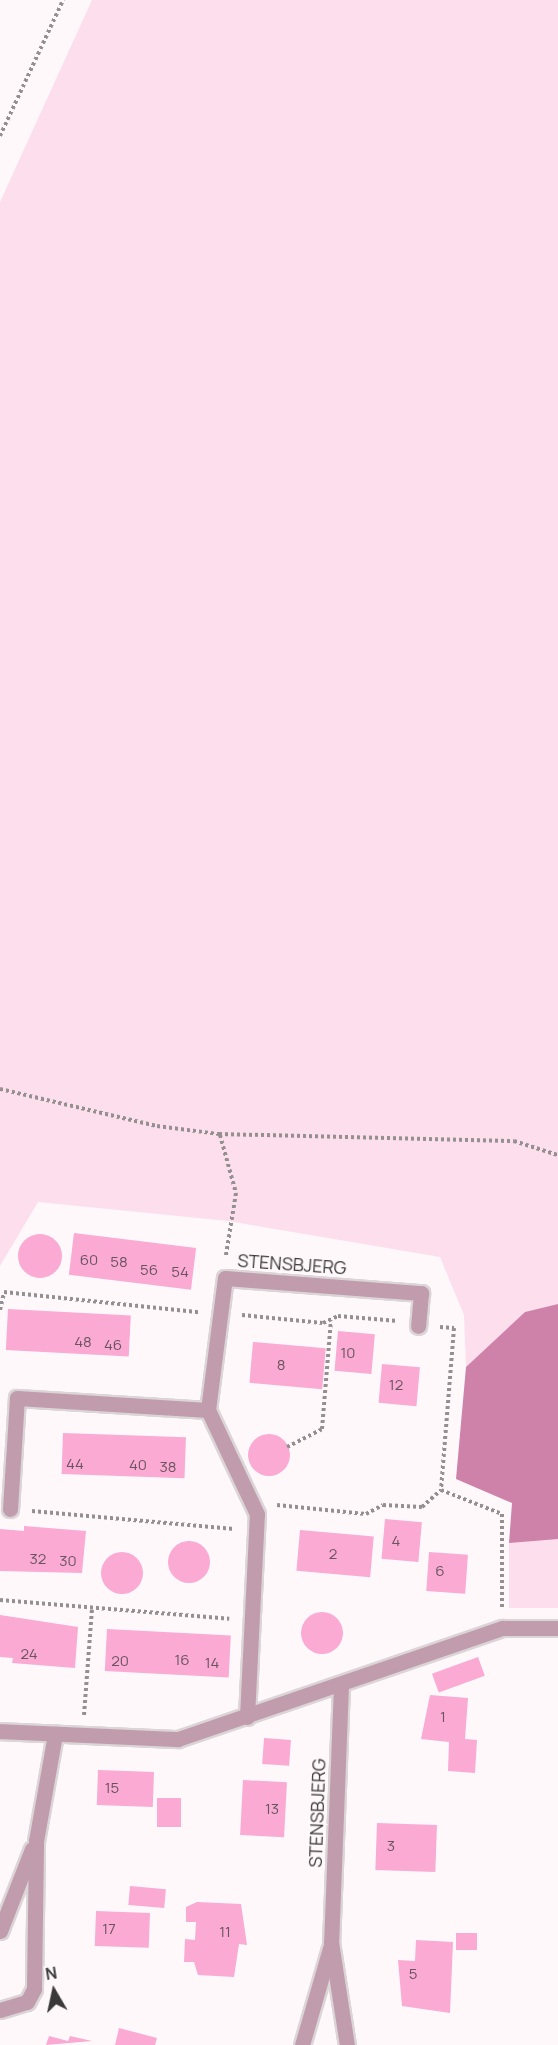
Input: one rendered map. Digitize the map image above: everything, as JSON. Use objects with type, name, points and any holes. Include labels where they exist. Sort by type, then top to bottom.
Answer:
[{"type":"street","name":"STENSBJERG","points":[[208,1410],[225,1278],[421,1293],[418,1326]]},
{"type":"street","points":[[10,1509],[17,1398],[208,1410],[257,1514],[247,1717]]},
{"type":"street","points":[[0,1731],[178,1739],[502,1628],[558,1628]]},
{"type":"street","name":"STENSBJERG","points":[[341,1685],[331,1942],[347,2045]]},
{"type":"street","points":[[0,2010],[27,2002],[34,1989],[36,1841],[55,1734]]},
{"type":"street","points":[[0,1931],[36,1841]]},
{"type":"street","name":"STENSBJERG","points":[[302,2045],[331,1942]]},
{"type":"path","points":[[0,136],[63,0]]},
{"type":"path","points":[[0,1089],[157,1126],[219,1134],[514,1141],[558,1155]]},
{"type":"path","points":[[219,1134],[236,1192],[225,1278]]},
{"type":"path","points":[[287,1447],[322,1429],[331,1320]]},
{"type":"path","points":[[257,1514],[278,1505],[366,1514],[383,1505],[422,1507],[441,1490],[454,1328],[418,1326]]},
{"type":"path","points":[[441,1490],[502,1514],[502,1628]]},
{"type":"path","points":[[10,1509],[256,1531]]},
{"type":"path","points":[[0,1600],[252,1621]]},
{"type":"path","points":[[83,1735],[92,1608]]},
{"type":"shaded area","points":[[92,0],[558,0],[558,1304],[525,1312],[466,1367],[464,1315],[440,1257],[228,1221],[38,1202],[0,1266],[0,202]]},
{"type":"shaded area","points":[[558,1304],[558,1539],[509,1543],[512,1503],[456,1479],[466,1367],[525,1312]]},
{"type":"shaded area","points":[[509,1539],[558,1539],[558,1608],[509,1608]]},
{"type":"building","points":[[74,1233],[196,1248],[191,1290],[69,1275]]},
{"type":"building","points":[[40,1234],[55,1241],[62,1256],[55,1271],[40,1278],[25,1271],[18,1256],[25,1241]]},
{"type":"building","points":[[8,1309],[131,1315],[129,1356],[6,1350]]},
{"type":"building","points":[[338,1331],[375,1334],[371,1374],[335,1371]]},
{"type":"building","points":[[253,1342],[326,1348],[322,1389],[249,1383]]},
{"type":"building","points":[[382,1364],[420,1367],[416,1406],[379,1403]]},
{"type":"building","points":[[63,1433],[186,1437],[184,1478],[62,1474]]},
{"type":"building","points":[[269,1434],[284,1440],[290,1455],[284,1470],[269,1476],[254,1470],[248,1455],[254,1440]]},
{"type":"building","points":[[385,1519],[422,1522],[418,1562],[382,1559]]},
{"type":"building","points":[[24,1526],[86,1531],[82,1573],[0,1571],[0,1529],[24,1531]]},
{"type":"building","points":[[300,1530],[374,1536],[370,1577],[296,1571]]},
{"type":"building","points":[[189,1541],[204,1547],[210,1562],[204,1577],[189,1583],[174,1577],[168,1562],[174,1547]]},
{"type":"building","points":[[122,1552],[137,1558],[143,1573],[137,1588],[122,1594],[107,1588],[101,1573],[107,1558]]},
{"type":"building","points":[[429,1552],[468,1555],[465,1594],[426,1591]]},
{"type":"building","points":[[322,1612],[337,1618],[343,1633],[337,1648],[322,1654],[307,1648],[301,1633],[307,1618]]},
{"type":"building","points":[[0,1615],[78,1627],[75,1668],[12,1663],[13,1658],[0,1657]]},
{"type":"building","points":[[107,1629],[231,1635],[229,1677],[105,1671]]},
{"type":"building","points":[[478,1657],[485,1676],[439,1693],[432,1674]]},
{"type":"building","points":[[430,1695],[468,1698],[465,1739],[477,1740],[475,1773],[448,1771],[449,1742],[421,1739]]},
{"type":"building","points":[[264,1738],[291,1740],[289,1766],[262,1764]]},
{"type":"building","points":[[98,1770],[154,1772],[153,1807],[97,1805]]},
{"type":"building","points":[[243,1780],[287,1782],[284,1837],[240,1835]]},
{"type":"building","points":[[157,1798],[181,1798],[181,1827],[157,1827]]},
{"type":"building","points":[[377,1823],[437,1825],[435,1872],[375,1870]]},
{"type":"building","points":[[130,1886],[166,1889],[164,1908],[128,1905]]},
{"type":"building","points":[[197,1902],[241,1904],[247,1945],[239,1944],[234,1977],[198,1975],[194,1962],[184,1962],[185,1939],[195,1940],[196,1922],[186,1922],[186,1907]]},
{"type":"building","points":[[96,1911],[150,1913],[149,1948],[95,1946]]},
{"type":"building","points":[[456,1933],[477,1933],[477,1950],[456,1950]]},
{"type":"building","points":[[416,1940],[453,1942],[450,2013],[402,2006],[398,1960],[415,1961]]},
{"type":"building","points":[[119,2028],[157,2038],[155,2045],[115,2045]]},
{"type":"building","points":[[49,2036],[68,2041],[70,2036],[92,2041],[46,2045]]}]
